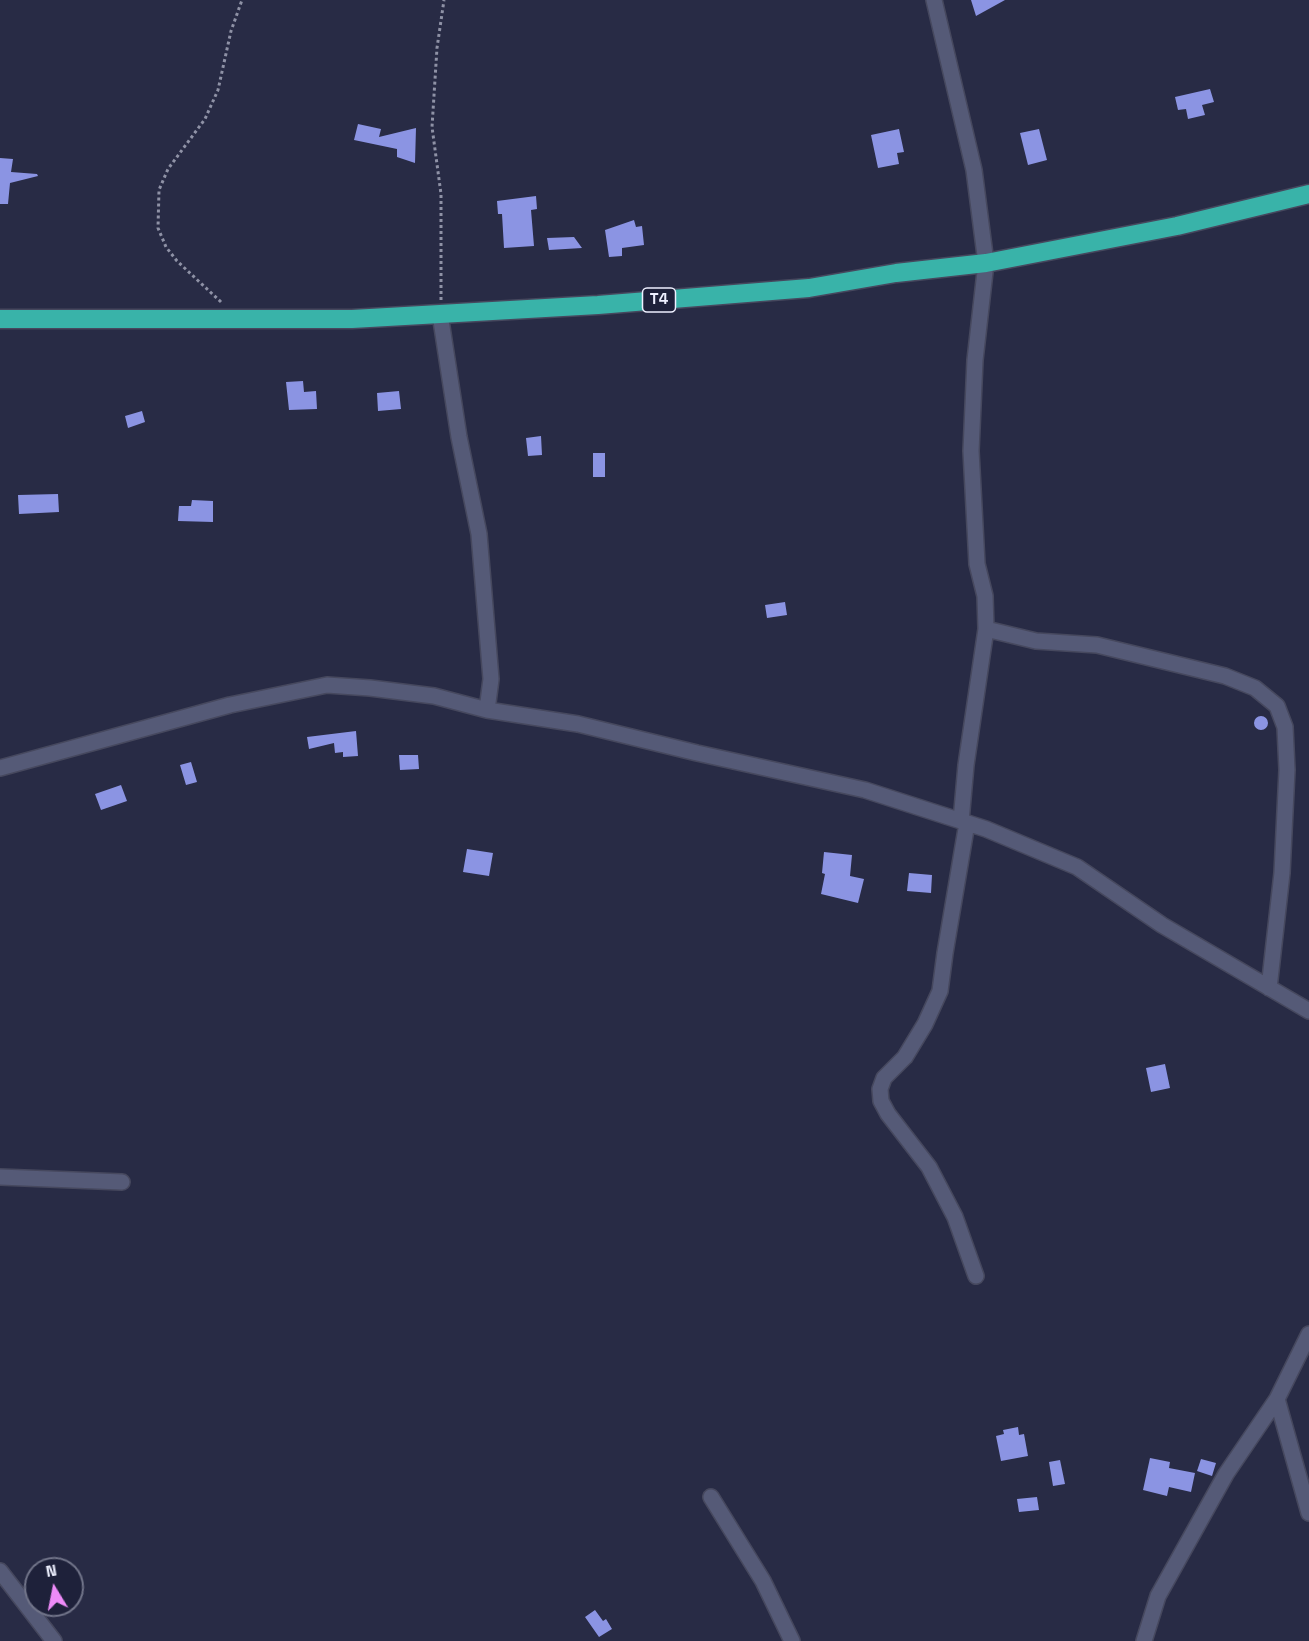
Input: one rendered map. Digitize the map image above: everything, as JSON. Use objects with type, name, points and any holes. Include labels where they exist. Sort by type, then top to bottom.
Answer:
[{"type":"highway","name":"T4","points":[[0,319],[352,318],[598,305],[809,288],[896,273],[986,263],[1176,226],[1309,194]]},
{"type":"street","points":[[934,0],[974,170],[986,263],[975,360],[971,451],[977,564],[985,596],[986,629],[966,765],[964,822],[940,991],[925,1024],[904,1057],[884,1078],[879,1089],[881,1101],[888,1114],[929,1167],[955,1217],[976,1276]]},
{"type":"street","points":[[440,314],[459,437],[479,534],[491,679],[487,710]]},
{"type":"street","points":[[986,629],[1036,641],[1097,645],[1225,676],[1255,688],[1277,706],[1285,727],[1287,770],[1282,873],[1269,988]]},
{"type":"street","points":[[0,768],[230,705],[327,685],[434,696],[487,710],[578,724],[865,790],[964,822],[1077,867],[1162,926],[1309,1011]]},
{"type":"street","points":[[0,1178],[122,1182]]},
{"type":"street","points":[[1144,1641],[1158,1596],[1226,1474],[1277,1399],[1309,1334]]},
{"type":"street","points":[[1277,1399],[1309,1513]]},
{"type":"street","points":[[711,1497],[763,1581],[792,1641]]},
{"type":"street","points":[[0,1571],[54,1641]]},
{"type":"path","points":[[222,303],[177,261],[166,247],[158,228],[159,190],[168,169],[205,119],[218,90],[231,31],[242,0]]},
{"type":"path","points":[[440,314],[441,194],[432,126],[436,48],[444,0]]},
{"type":"building","points":[[971,0],[1005,0],[976,16]]},
{"type":"building","points":[[1210,89],[1214,102],[1202,105],[1205,115],[1188,119],[1186,109],[1178,110],[1175,97]]},
{"type":"building","points":[[358,124],[381,129],[379,137],[416,128],[415,163],[397,157],[397,149],[354,140]]},
{"type":"building","points":[[899,129],[904,152],[897,153],[899,164],[878,168],[871,135]]},
{"type":"building","points":[[1039,129],[1047,160],[1028,165],[1020,133]]},
{"type":"building","points":[[0,158],[13,159],[11,172],[37,174],[38,176],[10,183],[8,204],[0,204]]},
{"type":"building","points":[[536,196],[537,209],[531,210],[534,246],[504,248],[502,214],[498,214],[497,201]]},
{"type":"building","points":[[634,220],[636,227],[642,226],[644,245],[622,248],[622,256],[609,257],[605,230]]},
{"type":"building","points":[[574,237],[582,248],[549,250],[547,238]]},
{"type":"building","points":[[303,381],[304,392],[316,391],[317,409],[289,410],[286,382]]},
{"type":"building","points":[[399,391],[401,409],[378,411],[377,393]]},
{"type":"building","points":[[142,411],[145,422],[128,428],[125,416]]},
{"type":"building","points":[[541,436],[542,455],[528,456],[526,438]]},
{"type":"building","points":[[593,453],[605,453],[605,477],[593,477]]},
{"type":"building","points":[[58,494],[59,512],[19,514],[18,495]]},
{"type":"building","points":[[192,500],[213,501],[213,522],[178,521],[179,506],[191,506]]},
{"type":"building","points":[[785,602],[787,615],[767,618],[765,605]]},
{"type":"building","points":[[1258,716],[1264,716],[1268,723],[1264,730],[1258,730],[1254,726],[1254,720]]},
{"type":"building","points":[[356,731],[358,756],[343,757],[343,752],[335,753],[334,743],[309,749],[307,737]]},
{"type":"building","points":[[399,755],[418,755],[419,769],[400,770]]},
{"type":"building","points":[[191,762],[197,782],[186,785],[180,765]]},
{"type":"building","points":[[121,785],[127,801],[101,810],[95,794]]},
{"type":"building","points":[[467,849],[493,853],[489,876],[463,872]]},
{"type":"building","points":[[824,852],[852,855],[850,876],[864,879],[858,903],[821,894],[825,874],[822,873]]},
{"type":"building","points":[[909,873],[932,875],[931,893],[907,891]]},
{"type":"building","points":[[1165,1064],[1170,1088],[1151,1092],[1146,1068]]},
{"type":"building","points":[[1018,1427],[1019,1435],[1024,1434],[1028,1456],[1001,1461],[996,1436],[1004,1434],[1003,1430]]},
{"type":"building","points":[[1150,1458],[1170,1462],[1169,1468],[1195,1473],[1191,1492],[1169,1487],[1167,1496],[1143,1490]]},
{"type":"building","points":[[1201,1459],[1216,1463],[1212,1476],[1197,1471]]},
{"type":"building","points":[[1060,1460],[1065,1484],[1053,1486],[1049,1462]]},
{"type":"building","points":[[1037,1497],[1039,1510],[1019,1512],[1017,1499]]},
{"type":"building","points":[[595,1610],[603,1621],[606,1619],[612,1629],[599,1637],[585,1617]]}]
